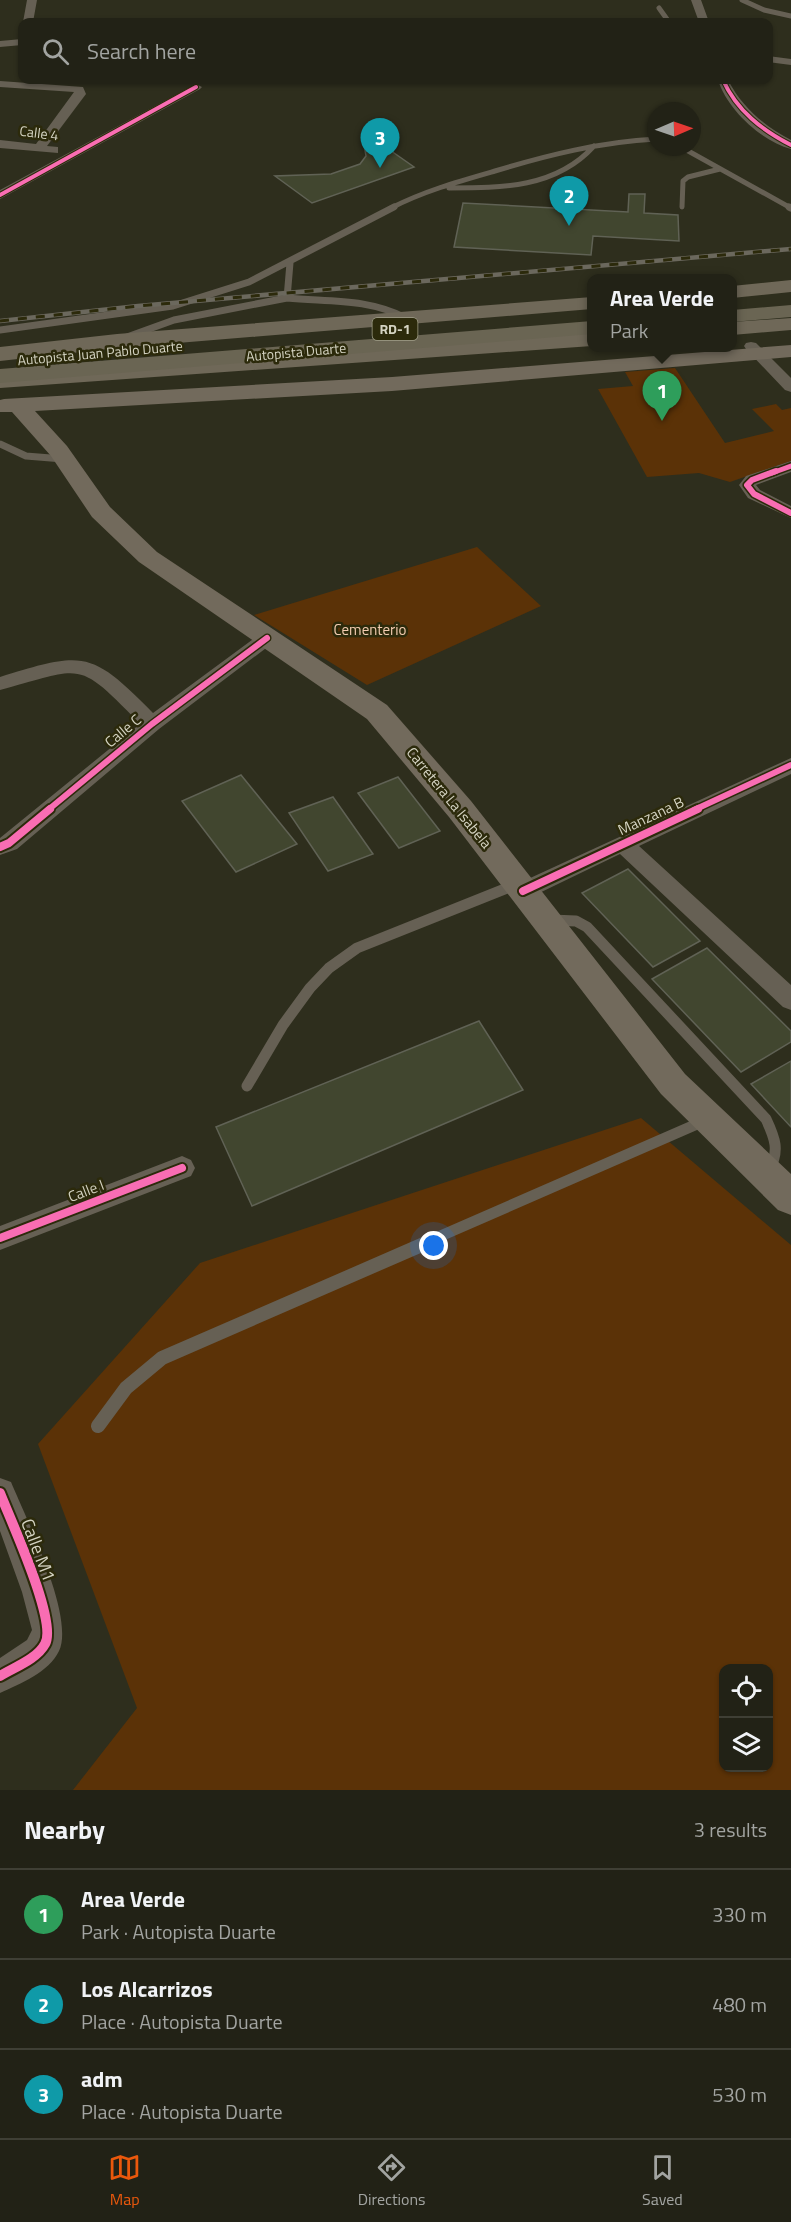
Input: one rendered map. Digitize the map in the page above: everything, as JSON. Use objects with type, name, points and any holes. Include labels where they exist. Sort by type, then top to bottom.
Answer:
[{"type":"highway","points":[[737,301],[791,296]]},
{"type":"highway","points":[[737,316],[791,311]]},
{"type":"highway","name":"Autopista Duarte","points":[[0,379],[201,352],[587,313]]},
{"type":"highway","name":"Autopista Duarte","points":[[201,352],[587,327]]},
{"type":"highway","name":"Autopista Juan Pablo Duarte","points":[[0,362],[201,352]]},
{"type":"main road","points":[[737,291],[791,286]]},
{"type":"main road","points":[[0,354],[117,340],[587,303]]},
{"type":"main road","points":[[737,329],[791,324]]},
{"type":"main road","points":[[0,379],[587,339]]},
{"type":"main road","points":[[742,348],[791,344]]},
{"type":"main road","points":[[742,348],[791,351]]},
{"type":"main road","points":[[52,404],[71,400],[690,352]]},
{"type":"main road","points":[[9,406],[392,384],[703,352]]},
{"type":"main road","points":[[61,455],[68,419],[76,411],[98,402]]},
{"type":"main road","points":[[52,404],[61,455]]},
{"type":"main road","name":"Carretera La Isabela","points":[[9,406],[61,455],[101,512],[148,557],[377,712],[460,809],[673,1084],[791,1198]]},
{"type":"street","points":[[29,18],[32,0]]},
{"type":"street","points":[[696,0],[703,18]]},
{"type":"street","points":[[0,44],[18,42]]},
{"type":"street","points":[[773,60],[791,62]]},
{"type":"street","points":[[0,84],[79,89],[80,93],[40,147]]},
{"type":"street","points":[[724,84],[752,120],[791,145]]},
{"type":"street","points":[[0,195],[196,87]]},
{"type":"street","name":"Calle 4","points":[[0,144],[40,147],[73,154]]},
{"type":"street","points":[[742,348],[791,387]]},
{"type":"street","points":[[791,466],[752,480],[747,485],[754,494],[791,513]]},
{"type":"street","name":"Calle C","points":[[0,847],[9,843],[152,724],[267,638]]},
{"type":"street","points":[[0,684],[57,667],[79,666],[98,672],[152,724]]},
{"type":"street","name":"Manzana B","points":[[520,887],[623,844],[791,765]]},
{"type":"street","points":[[623,844],[789,996]]},
{"type":"street","name":"Calle I","points":[[0,1238],[182,1168]]},
{"type":"street","name":"Calle M1","points":[[0,1493],[47,1617],[48,1639],[40,1651],[0,1676]]},
{"type":"lane","points":[[742,0],[764,10],[791,16]]},
{"type":"lane","points":[[659,8],[666,18]]},
{"type":"lane","points":[[0,330],[173,306],[249,282],[290,263],[409,199],[507,166],[594,146],[647,140]]},
{"type":"lane","points":[[443,188],[512,185],[544,178],[572,170],[594,146]]},
{"type":"lane","points":[[697,156],[791,208]]},
{"type":"lane","points":[[682,207],[683,181],[688,177],[720,169]]},
{"type":"lane","points":[[287,298],[290,263]]},
{"type":"lane","points":[[117,340],[174,320],[287,298],[367,301],[389,308],[406,318]]},
{"type":"lane","points":[[0,444],[26,456],[61,455]]},
{"type":"lane","points":[[248,1086],[283,1025],[310,988],[329,968],[357,948],[520,887]]},
{"type":"lane","points":[[544,920],[576,921],[587,927],[766,1119],[776,1140],[777,1157],[765,1175]]},
{"type":"lane","points":[[98,1426],[121,1391],[140,1372],[162,1358],[709,1120]]},
{"type":"green space","points":[[675,368],[725,443],[774,431],[752,409],[776,404],[782,410],[791,408],[791,461],[730,482],[699,473],[647,477],[598,389],[633,386],[625,372]]},
{"type":"green space","name":"Cementerio","points":[[477,547],[541,606],[367,685],[254,615]]},
{"type":"green space","points":[[641,1118],[791,1245],[791,1790],[73,1790],[137,1708],[38,1444],[200,1263]]},
{"type":"building","points":[[367,134],[414,167],[312,203],[275,176],[331,174],[360,164],[366,156],[364,144]]},
{"type":"building","points":[[629,194],[645,194],[644,213],[678,215],[679,241],[593,236],[591,255],[454,247],[463,203],[628,212]]},
{"type":"building","points":[[241,775],[297,844],[236,872],[182,801]]},
{"type":"building","points":[[398,777],[440,831],[399,848],[358,793]]},
{"type":"building","points":[[333,797],[373,854],[328,871],[289,813]]},
{"type":"building","points":[[628,869],[700,941],[653,967],[582,893]]},
{"type":"building","points":[[707,948],[791,1031],[791,1042],[741,1072],[652,979]]},
{"type":"building","points":[[479,1021],[523,1090],[252,1206],[216,1127]]},
{"type":"building","points":[[791,1061],[791,1127],[751,1084]]},
{"type":"railway","points":[[0,321],[138,306],[791,249]]},
{"type":"cycle path","points":[[725,84],[742,110],[760,126],[791,145]]},
{"type":"cycle path","points":[[0,195],[196,87]]},
{"type":"cycle path","points":[[791,466],[752,480],[747,485],[754,494],[791,513]]},
{"type":"cycle path","points":[[0,847],[9,843],[152,724],[267,638]]},
{"type":"cycle path","points":[[523,891],[791,765]]},
{"type":"cycle path","points":[[0,1238],[182,1168]]},
{"type":"cycle path","points":[[0,1493],[38,1592],[48,1630],[47,1641],[38,1652],[0,1676]]},
{"type":"place","name":"adm","points":[[380,168]]},
{"type":"place","name":"Los Alcarrizos","points":[[569,226]]},
{"type":"place","name":"Area Verde","points":[[662,421]]}]
